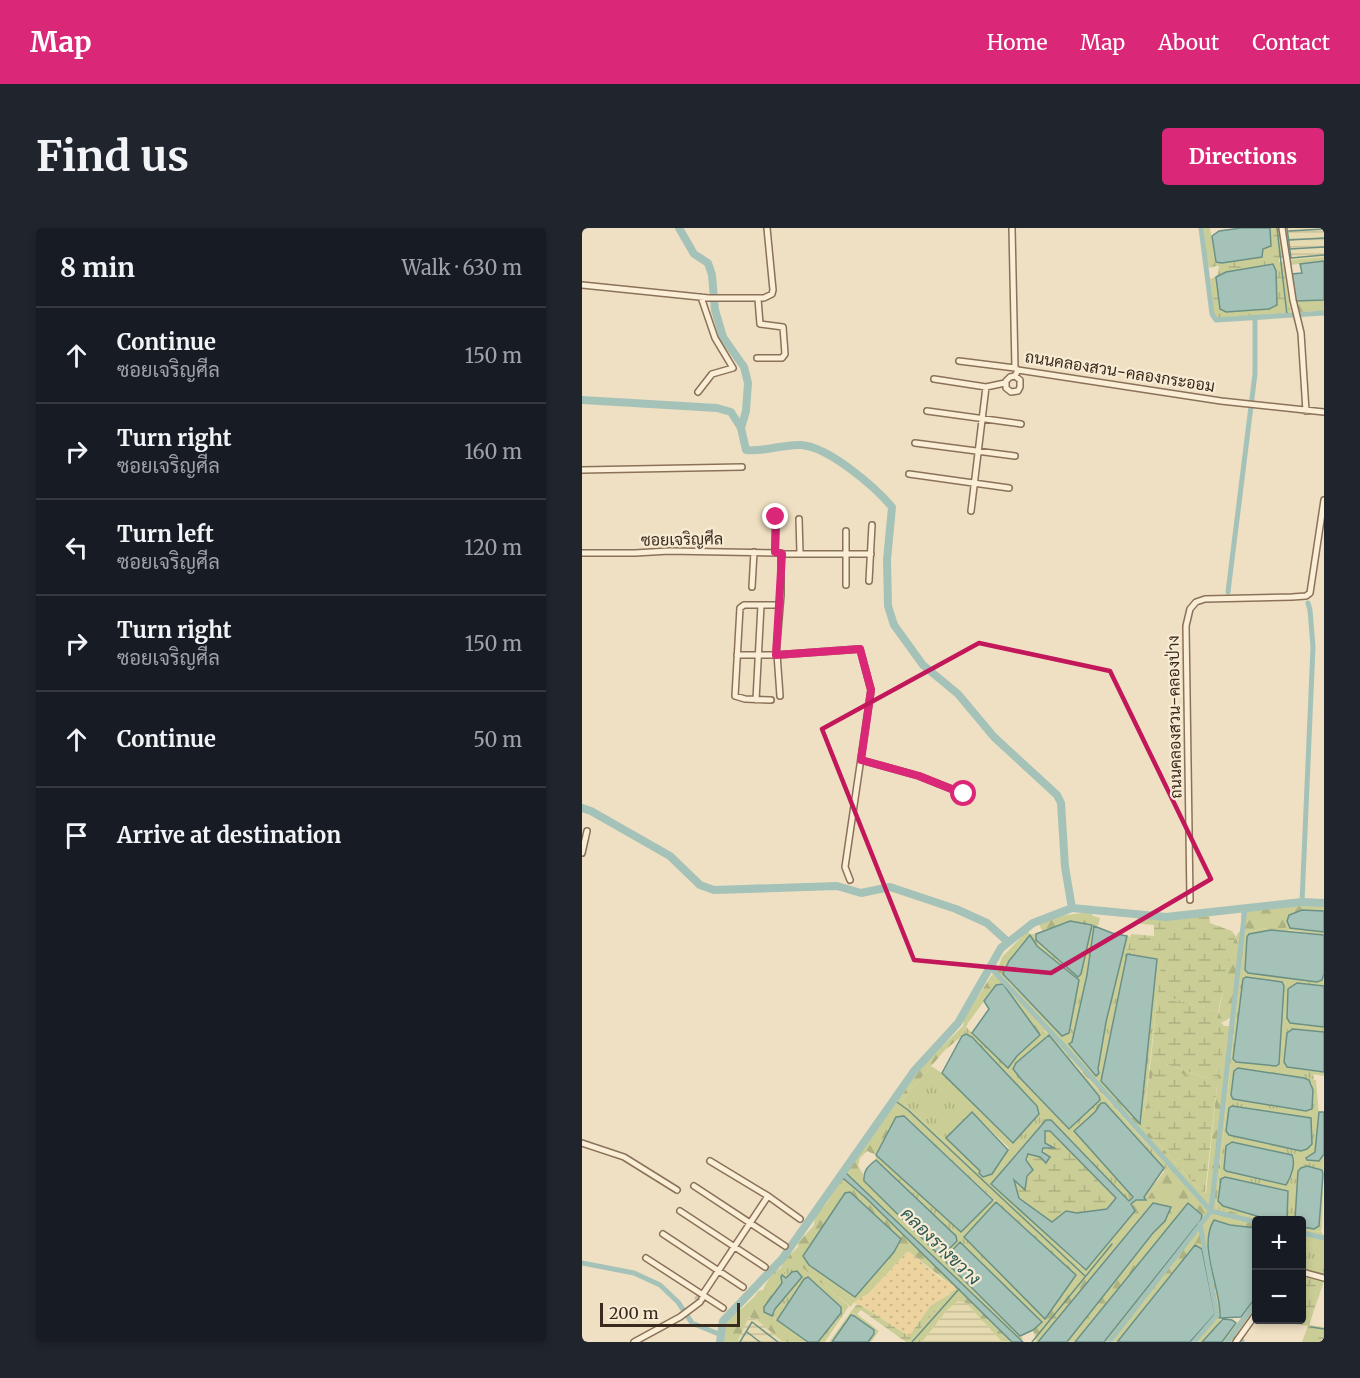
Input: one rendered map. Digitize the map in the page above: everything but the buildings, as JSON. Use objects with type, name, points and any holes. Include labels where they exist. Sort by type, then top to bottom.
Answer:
[{"type":"street","points":[[582,285],[700,297],[758,299],[770,296],[773,290],[767,228]]},
{"type":"street","name":"ถนนคลองสวน-คลองกระออม","points":[[1012,228],[1016,369],[1248,404],[1324,412]]},
{"type":"street","points":[[1282,228],[1299,321],[1306,411]]},
{"type":"street","points":[[698,392],[712,375],[734,368],[715,338],[700,297]]},
{"type":"street","points":[[757,358],[782,358],[785,354],[783,327],[760,324],[758,299]]},
{"type":"street","points":[[959,361],[1016,369],[1015,376],[1020,382],[1018,391],[1008,390],[1005,383]]},
{"type":"street","points":[[934,379],[986,387],[1005,383],[1008,378],[1015,376]]},
{"type":"street","points":[[971,511],[986,387]]},
{"type":"street","points":[[927,411],[1021,424]]},
{"type":"street","points":[[915,443],[1015,456]]},
{"type":"street","points":[[582,470],[742,467]]},
{"type":"street","points":[[909,474],[1009,488]]},
{"type":"street","name":"ถนนคลองสวน-คลองป่าง","points":[[1190,900],[1185,684],[1187,616],[1193,605],[1205,599],[1306,596],[1310,593],[1324,500]]},
{"type":"street","points":[[776,517],[779,605],[776,655],[780,696]]},
{"type":"street","points":[[799,519],[800,553]]},
{"type":"street","points":[[869,581],[872,525]]},
{"type":"street","points":[[846,531],[846,585]]},
{"type":"street","points":[[752,587],[754,552]]},
{"type":"street","name":"ซอยเจริญศีล","points":[[582,553],[871,554]]},
{"type":"street","points":[[771,700],[735,696],[740,607],[744,604],[779,605]]},
{"type":"street","points":[[756,700],[761,605]]},
{"type":"street","points":[[737,655],[776,655],[860,649],[871,690],[845,867],[849,880]]},
{"type":"street","points":[[861,760],[919,776],[964,794]]},
{"type":"street","points":[[582,853],[587,831]]},
{"type":"street","points":[[582,1143],[624,1157],[677,1190]]},
{"type":"street","points":[[710,1161],[768,1196],[800,1219]]},
{"type":"street","points":[[694,1186],[784,1246]]},
{"type":"street","points":[[634,1342],[690,1310],[700,1299],[768,1196]]},
{"type":"street","points":[[680,1211],[765,1267]]},
{"type":"street","points":[[663,1234],[743,1287]]},
{"type":"street","points":[[646,1258],[700,1299],[723,1308]]},
{"type":"street","points":[[1306,1273],[1324,1278]]},
{"type":"street","points":[[1236,1342],[1252,1321]]},
{"type":"highlighted area","points":[[979,643],[1110,671],[1211,879],[1051,973],[914,960],[822,729]]},
{"type":"shaded area","points":[[1284,228],[1324,228],[1324,257],[1289,260]]},
{"type":"shaded area","points":[[958,1301],[966,1303],[1002,1342],[922,1342],[947,1310]]},
{"type":"shaded area","points":[[749,1317],[757,1320],[783,1342],[737,1342]]},
{"type":"green space","points":[[1204,228],[1210,228],[1216,266],[1209,268],[1205,255]]},
{"type":"green space","points":[[1270,228],[1279,228],[1283,258],[1279,258],[1279,262],[1283,262],[1291,313],[1218,319],[1214,314],[1210,279],[1216,277],[1220,309],[1273,264],[1226,272],[1217,276],[1219,266],[1216,266],[1216,262],[1262,257],[1263,249],[1271,245]]},
{"type":"green space","points":[[1324,257],[1324,261],[1290,265],[1289,260]]},
{"type":"green space","points":[[1324,300],[1324,311],[1300,312],[1295,301]]},
{"type":"green space","points":[[1287,905],[1324,905],[1324,911],[1302,910],[1289,915],[1286,928],[1266,928],[1244,933],[1216,1208],[1252,1216],[1252,1228],[1214,1220],[1211,1268],[1221,1308],[1220,1322],[1202,1342],[1190,1342],[1214,1314],[1195,1246],[1117,1342],[1104,1342],[1201,1220],[1107,1303],[1075,1342],[1067,1342],[1165,1221],[1171,1207],[1153,1203],[1038,1342],[1035,1342],[1033,1330],[1047,1317],[1076,1275],[904,1116],[896,1117],[876,1155],[867,1151],[860,1158],[858,1166],[864,1181],[1023,1338],[1021,1340],[846,1173],[924,1064],[963,1026],[964,1019],[991,976],[998,969],[1002,957],[1028,930],[1030,935],[1009,961],[1009,982],[1066,1039],[1085,1064],[1140,1123],[1144,1114],[1151,1059],[1210,1079],[1224,1043],[1224,1026],[1229,1026],[1230,1018],[1221,1023],[1217,1018],[1228,958],[1241,930],[1241,912]],"holes":[[[1003,984],[1040,1035],[1045,1031],[1169,1168],[1146,1200],[1136,1200],[1130,1204],[1081,1267],[902,1100],[945,1050],[962,1036],[968,1023],[996,985]],[[1217,1086],[1206,1193],[1197,1187],[1146,1129]]]},
{"type":"green space","points":[[1090,912],[1093,916],[1100,918],[1098,926],[1070,921],[1042,931],[1039,924],[1058,916]]},
{"type":"green space","points":[[1209,914],[1210,923],[1232,931],[1235,936],[1218,1012],[1158,994],[1162,957],[1127,950],[1131,934],[1154,936],[1154,925],[1132,923],[1140,917]]},
{"type":"green space","points":[[1287,921],[1290,928],[1324,932],[1324,935],[1288,930],[1248,973],[1317,982],[1322,980],[1324,974],[1324,986],[1297,983],[1299,1025],[1324,1027],[1324,1032],[1293,1029],[1289,1031],[1297,1069],[1324,1072],[1324,1076],[1313,1074],[1316,1080],[1319,1115],[1315,1152],[1311,1156],[1319,1161],[1324,1154],[1321,1231],[1306,1230],[1306,1228],[1314,1229],[1298,1171],[1295,1216],[1287,1216],[1288,1191],[1252,1215],[1256,1216],[1216,1209],[1244,933],[1266,928],[1286,928]],"holes":[[[1312,1083],[1312,1109],[1306,1111],[1233,1099],[1231,1095]],[[1311,1118],[1302,1151],[1230,1135]]]},
{"type":"green space","points":[[1092,925],[1094,926],[1087,975],[1072,1042],[1069,1044],[1062,1036],[1069,1033],[1079,980],[1037,946],[1030,935],[1042,931],[1036,934],[1078,976],[1081,974]]},
{"type":"green space","points":[[1127,936],[1130,937],[1127,949],[1162,957],[1159,994],[1218,1012],[1218,1014],[1157,999],[1144,1114],[1140,1124],[1157,959],[1127,954],[1101,1081],[1096,1076],[1099,1073],[1106,1022]]},
{"type":"green space","points":[[1164,998],[1218,1014],[1217,1018],[1224,1026],[1224,1043],[1218,1078],[1210,1079],[1151,1059],[1157,999]]},
{"type":"green space","points":[[966,1027],[1008,1068],[1017,1056],[1044,1031],[1049,1035],[1016,1063],[1069,1129],[1100,1100],[1054,1042],[1169,1168],[1146,1200],[1144,1197],[1164,1172],[1095,1112],[1074,1131],[1133,1197],[1129,1201],[1051,1120],[1046,1120],[991,1184],[983,1177],[992,1174],[1009,1148],[972,1112],[946,1138],[981,1171],[979,1173],[909,1108],[902,1100],[931,1066],[942,1073],[1014,1143],[966,1034],[962,1036]]},
{"type":"green space","points":[[1156,1069],[1177,1072],[1217,1085],[1205,1193],[1197,1187],[1146,1129],[1152,1076]]},
{"type":"green space","points":[[1045,1131],[1050,1131],[1116,1198],[1107,1209],[1077,1213],[1066,1211],[1052,1222],[1019,1197],[1014,1179],[1024,1189],[1028,1154],[1040,1157],[1046,1163],[1043,1148],[1053,1147],[1044,1143]]},
{"type":"green space","points":[[876,1155],[961,1232],[993,1200],[996,1202],[985,1217],[964,1237],[1045,1319],[1042,1322],[960,1243],[945,1258],[946,1262],[941,1257],[957,1241],[956,1236],[876,1160]]},
{"type":"green space","points":[[844,1179],[1012,1342],[1002,1342],[966,1303],[958,1301],[947,1310],[922,1342],[909,1342],[955,1288],[908,1251],[869,1293],[853,1303],[851,1307],[793,1260],[781,1277],[782,1283],[764,1307],[764,1311],[808,1342],[783,1342],[757,1320],[749,1317],[737,1342],[724,1342],[725,1323],[758,1291],[763,1290],[770,1277],[781,1268],[798,1247],[798,1243],[814,1225],[818,1213]]},
{"type":"green space","points":[[1306,1230],[1321,1231],[1324,1236],[1324,1251],[1320,1251],[1312,1242],[1306,1246]]},
{"type":"green space","points":[[1312,1242],[1320,1250],[1324,1250],[1324,1276],[1306,1271],[1306,1246]]},
{"type":"green space","points":[[793,1259],[849,1306],[825,1342],[818,1342],[841,1313],[804,1279],[777,1320],[772,1316],[792,1272],[786,1278],[782,1275]]},
{"type":"green space","points":[[1306,1275],[1324,1281],[1309,1325],[1324,1327],[1324,1342],[1302,1342],[1308,1326],[1293,1324],[1306,1324]]},
{"type":"green space","points":[[951,1293],[909,1342],[861,1310],[857,1314],[850,1313],[857,1304],[860,1305],[909,1336],[930,1306]]},
{"type":"green space","points":[[1252,1304],[1252,1317],[1233,1342],[1222,1342]]},
{"type":"green space","points":[[850,1313],[857,1314],[879,1331],[871,1342],[829,1342]]},
{"type":"sand","points":[[908,1251],[940,1278],[954,1285],[956,1289],[930,1306],[909,1336],[860,1305],[853,1303],[869,1293]]},
{"type":"water","points":[[1270,228],[1271,246],[1263,249],[1262,257],[1216,262],[1212,236],[1219,231]]},
{"type":"water","points":[[1324,261],[1324,300],[1295,301],[1291,274],[1302,273],[1300,264]]},
{"type":"water","points":[[1273,264],[1276,271],[1277,305],[1269,309],[1226,312],[1220,309],[1216,277],[1226,272]]},
{"type":"water","points":[[1302,910],[1324,911],[1324,932],[1290,928],[1287,921],[1289,915]]},
{"type":"water","points":[[1070,921],[1092,925],[1081,974],[1078,977],[1036,940],[1036,934]]},
{"type":"water","points":[[1094,926],[1127,936],[1106,1022],[1099,1073],[1096,1076],[1069,1044],[1072,1042],[1087,975]]},
{"type":"water","points":[[1271,930],[1324,935],[1322,980],[1317,982],[1248,973],[1245,970],[1247,937],[1249,934]]},
{"type":"water","points":[[1030,935],[1037,946],[1079,980],[1069,1033],[1062,1036],[1003,974],[1009,961]]},
{"type":"water","points":[[1127,954],[1157,959],[1140,1124],[1101,1081]]},
{"type":"water","points":[[1246,977],[1282,982],[1284,986],[1279,1064],[1276,1066],[1236,1062],[1233,1059],[1243,979]]},
{"type":"water","points":[[1297,983],[1324,986],[1324,1027],[1290,1023],[1287,1018],[1288,989]]},
{"type":"water","points":[[1003,984],[1040,1035],[1017,1056],[1008,1068],[972,1033],[989,1009],[984,1001],[996,985]]},
{"type":"water","points":[[1293,1029],[1324,1032],[1324,1072],[1287,1067],[1284,1062],[1287,1033]]},
{"type":"water","points":[[966,1034],[972,1037],[1037,1106],[1039,1114],[1013,1143],[942,1073],[962,1036]]},
{"type":"water","points":[[1049,1035],[1100,1100],[1069,1129],[1013,1069],[1016,1063]]},
{"type":"water","points":[[1238,1068],[1309,1080],[1313,1090],[1312,1109],[1306,1111],[1233,1099],[1231,1095],[1234,1071]]},
{"type":"water","points":[[1101,1103],[1105,1103],[1164,1168],[1144,1197],[1146,1200],[1136,1200],[1131,1204],[1135,1211],[1086,1270],[991,1184],[1046,1120],[1051,1120],[1129,1201],[1133,1197],[1074,1131],[1095,1112]],"holes":[[[1045,1131],[1050,1131],[1116,1198],[1107,1209],[1077,1213],[1066,1211],[1052,1222],[1019,1198],[1014,1180],[1025,1190],[1027,1176],[1033,1170],[1026,1160],[1028,1154],[1040,1157],[1046,1163],[1050,1157],[1042,1152],[1043,1148],[1054,1148],[1045,1143]]]},
{"type":"water","points":[[1232,1106],[1311,1118],[1312,1144],[1301,1151],[1229,1135],[1226,1131],[1229,1108]]},
{"type":"water","points":[[972,1112],[1008,1150],[992,1174],[983,1177],[980,1171],[946,1138]]},
{"type":"water","points":[[1319,1112],[1324,1112],[1324,1154],[1319,1161],[1307,1160],[1306,1158],[1315,1152]]},
{"type":"water","points":[[904,1116],[993,1200],[961,1232],[876,1155],[896,1117]]},
{"type":"water","points":[[1232,1142],[1292,1155],[1292,1170],[1286,1185],[1226,1171],[1224,1169],[1226,1146]]},
{"type":"water","name":"คลองรางขวาง","points":[[876,1160],[956,1236],[957,1241],[941,1257],[864,1181],[864,1174]]},
{"type":"water","points":[[1307,1166],[1322,1170],[1323,1174],[1319,1226],[1314,1229],[1306,1228],[1306,1216],[1295,1216],[1298,1171]]},
{"type":"water","points":[[846,1170],[846,1173],[1023,1342],[1012,1342],[866,1198],[844,1179],[841,1180]]},
{"type":"water","points":[[1225,1177],[1288,1191],[1287,1216],[1257,1216],[1223,1206],[1218,1201],[1221,1179]]},
{"type":"water","points":[[850,1192],[901,1239],[894,1252],[855,1297],[809,1265],[803,1256],[845,1193]]},
{"type":"water","points":[[996,1202],[1076,1275],[1045,1319],[964,1237]]},
{"type":"water","points":[[1153,1203],[1171,1207],[1165,1221],[1067,1342],[1038,1342]]},
{"type":"water","points":[[1188,1203],[1202,1215],[1201,1220],[1104,1342],[1075,1342]]},
{"type":"water","points":[[1214,1220],[1252,1228],[1252,1302],[1241,1317],[1220,1318],[1218,1294],[1209,1255],[1209,1231]]},
{"type":"water","points":[[960,1242],[1042,1322],[1033,1330],[1020,1336],[946,1262],[945,1258]]},
{"type":"water","points":[[1195,1245],[1202,1249],[1215,1314],[1190,1342],[1118,1341]]},
{"type":"water","points":[[797,1271],[802,1277],[775,1309],[772,1316],[764,1312],[764,1307],[782,1283],[782,1275],[786,1278],[792,1272]]},
{"type":"water","points":[[808,1277],[841,1307],[841,1313],[818,1342],[808,1342],[777,1320],[804,1279]]},
{"type":"water","points":[[851,1315],[874,1330],[874,1334],[868,1342],[832,1342]]},
{"type":"water","points":[[1223,1319],[1236,1323],[1222,1342],[1202,1342]]},
{"type":"waterway","points":[[679,228],[694,254],[708,263],[712,275],[715,310],[723,337],[744,367],[748,383],[746,411],[741,428]]},
{"type":"waterway","points":[[1201,228],[1212,314],[1216,320],[1324,313]]},
{"type":"waterway","points":[[1277,228],[1287,315]]},
{"type":"waterway","points":[[1287,228],[1291,258],[1324,255]]},
{"type":"waterway","points":[[1289,231],[1324,229]]},
{"type":"waterway","points":[[1289,240],[1324,238]]},
{"type":"waterway","points":[[1290,249],[1324,247]]},
{"type":"waterway","points":[[1228,592],[1255,374],[1255,318]]},
{"type":"waterway","points":[[582,400],[717,408],[731,412],[741,428],[746,450],[794,445],[812,447],[850,469],[884,498],[892,507],[887,560],[888,606],[894,625],[923,665],[958,694],[994,737],[1057,795],[1061,803],[1065,867],[1072,908]]},
{"type":"waterway","points":[[1302,902],[1313,647],[1308,603]]},
{"type":"waterway","points":[[582,808],[670,856],[700,885],[714,890],[837,886],[861,893],[890,887],[956,909],[987,923],[1008,942]]},
{"type":"waterway","points":[[720,1342],[723,1321],[782,1259],[914,1071],[958,1023],[1001,948],[1033,923],[1072,908],[1166,917],[1302,902],[1324,903]]},
{"type":"waterway","points":[[1109,1342],[1211,1211],[1245,908]]},
{"type":"waterway","points":[[990,967],[1211,1211],[1252,1221]]},
{"type":"waterway","points":[[894,1100],[908,1110],[1085,1276]]},
{"type":"waterway","points":[[1194,1342],[1217,1315],[1200,1224]]},
{"type":"waterway","points":[[1306,1234],[1324,1238]]},
{"type":"waterway","points":[[1032,1342],[1112,1244]]},
{"type":"waterway","points":[[582,1263],[634,1273],[660,1285],[678,1302],[692,1323],[721,1335]]},
{"type":"waterway","name":"คลองรางขวาง","points":[[912,1342],[959,1289]]},
{"type":"waterway","points":[[1227,1342],[1252,1308]]},
{"type":"waterway","points":[[740,1342],[752,1322],[778,1342]]},
{"type":"waterway","points":[[1311,1327],[1324,1329]]},
{"type":"waterway","points":[[747,1332],[760,1342]]},
{"type":"tunnel","points":[[696,1300],[699,1296]]},
{"type":"route","points":[[776,517],[775,552],[782,554],[776,655],[860,649],[871,685],[861,760],[919,776],[964,794]]}]
